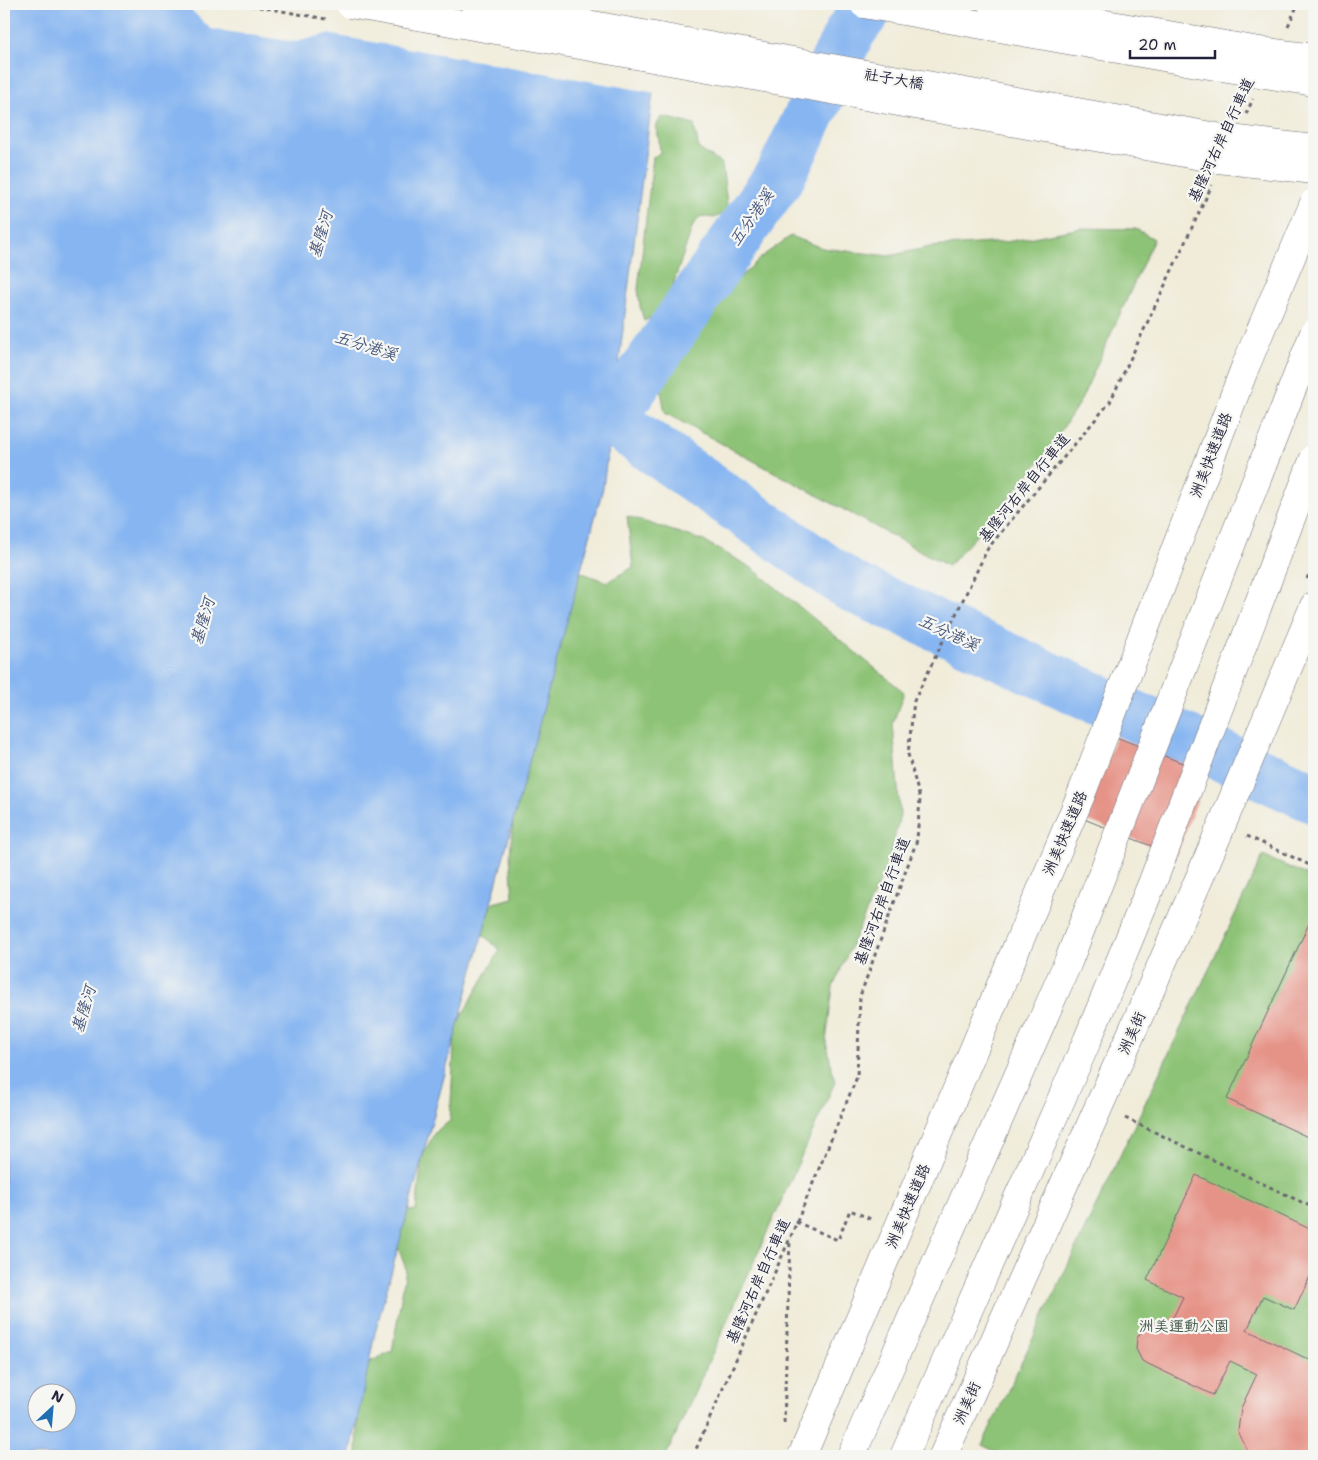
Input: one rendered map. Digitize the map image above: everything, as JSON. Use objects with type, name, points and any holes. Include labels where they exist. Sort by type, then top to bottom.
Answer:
[{"type":"main road","points":[[350,4],[1218,159],[1314,170]]},
{"type":"main road","name":"社子大橋","points":[[476,4],[1222,138],[1314,149]]},
{"type":"main road","points":[[864,4],[1314,82]]},
{"type":"main road","points":[[992,4],[1259,51],[1314,58]]},
{"type":"main road","name":"洲美快速道路","points":[[802,1456],[1082,795],[1246,365],[1314,203]]},
{"type":"main road","points":[[851,1456],[1068,962],[1314,333]]},
{"type":"main road","points":[[904,1456],[1044,1139],[1150,890],[1314,458]]},
{"type":"main road","name":"洲美街","points":[[943,1456],[1202,872],[1314,606]]},
{"type":"path","points":[[1286,30],[1298,4]]},
{"type":"path","name":"基隆河右岸自行車道","points":[[1244,119],[1256,92]]},
{"type":"path","name":"基隆河右岸自行車道","points":[[693,1456],[790,1236],[857,1077],[860,996],[917,840],[920,798],[908,754],[914,701],[988,548],[1110,402],[1215,181]]},
{"type":"path","points":[[1239,832],[1314,867]]},
{"type":"path","points":[[1100,1105],[1314,1208]]},
{"type":"path","points":[[796,1222],[838,1240],[850,1210],[880,1223]]},
{"type":"path","points":[[784,1428],[790,1236]]},
{"type":"green space","points":[[661,117],[694,125],[699,149],[722,164],[728,212],[714,218],[701,216],[693,225],[668,300],[654,316],[644,321],[638,289],[653,157],[660,153],[656,127]]},
{"type":"green space","points":[[1082,228],[1136,229],[1154,239],[1081,400],[1047,452],[991,520],[948,566],[665,413],[661,391],[684,353],[735,282],[764,255],[791,236],[822,248],[889,256],[930,247],[1006,242]]},
{"type":"green space","points":[[627,516],[704,541],[752,568],[904,692],[893,723],[900,815],[889,860],[833,987],[826,1042],[835,1082],[666,1456],[357,1456],[358,1414],[367,1363],[392,1352],[406,1269],[391,1229],[398,1212],[416,1210],[422,1157],[435,1132],[450,1121],[455,1027],[500,950],[481,933],[493,903],[513,898],[510,855],[519,750],[577,571],[607,582],[633,567]]},
{"type":"green space","name":"洲美運動公園","points":[[1263,856],[1314,878],[1314,1456],[1005,1456],[982,1445]]},
{"type":"water","name":"基隆河","points":[[4,4],[658,4],[659,45],[603,488],[375,1333],[350,1456],[4,1456]]},
{"type":"pier","points":[[159,4],[660,4],[662,45],[656,93],[327,34],[296,42],[211,29],[190,9]]},
{"type":"building","points":[[1116,737],[1208,773],[1176,856],[1084,819]]},
{"type":"building","points":[[1314,913],[1314,1140],[1227,1099]]},
{"type":"building","points":[[1196,1175],[1314,1231],[1314,1268],[1294,1310],[1263,1296],[1247,1330],[1314,1362],[1314,1456],[1254,1456],[1249,1454],[1238,1431],[1241,1408],[1257,1374],[1230,1361],[1213,1395],[1142,1361],[1136,1349],[1137,1338],[1145,1327],[1159,1324],[1168,1328],[1183,1297],[1147,1280]]},
{"type":"waterway","name":"五分港溪","points":[[611,419],[781,174],[850,32],[871,4]]},
{"type":"waterway","name":"五分港溪","points":[[545,399],[611,419],[850,586],[1314,798]]}]
